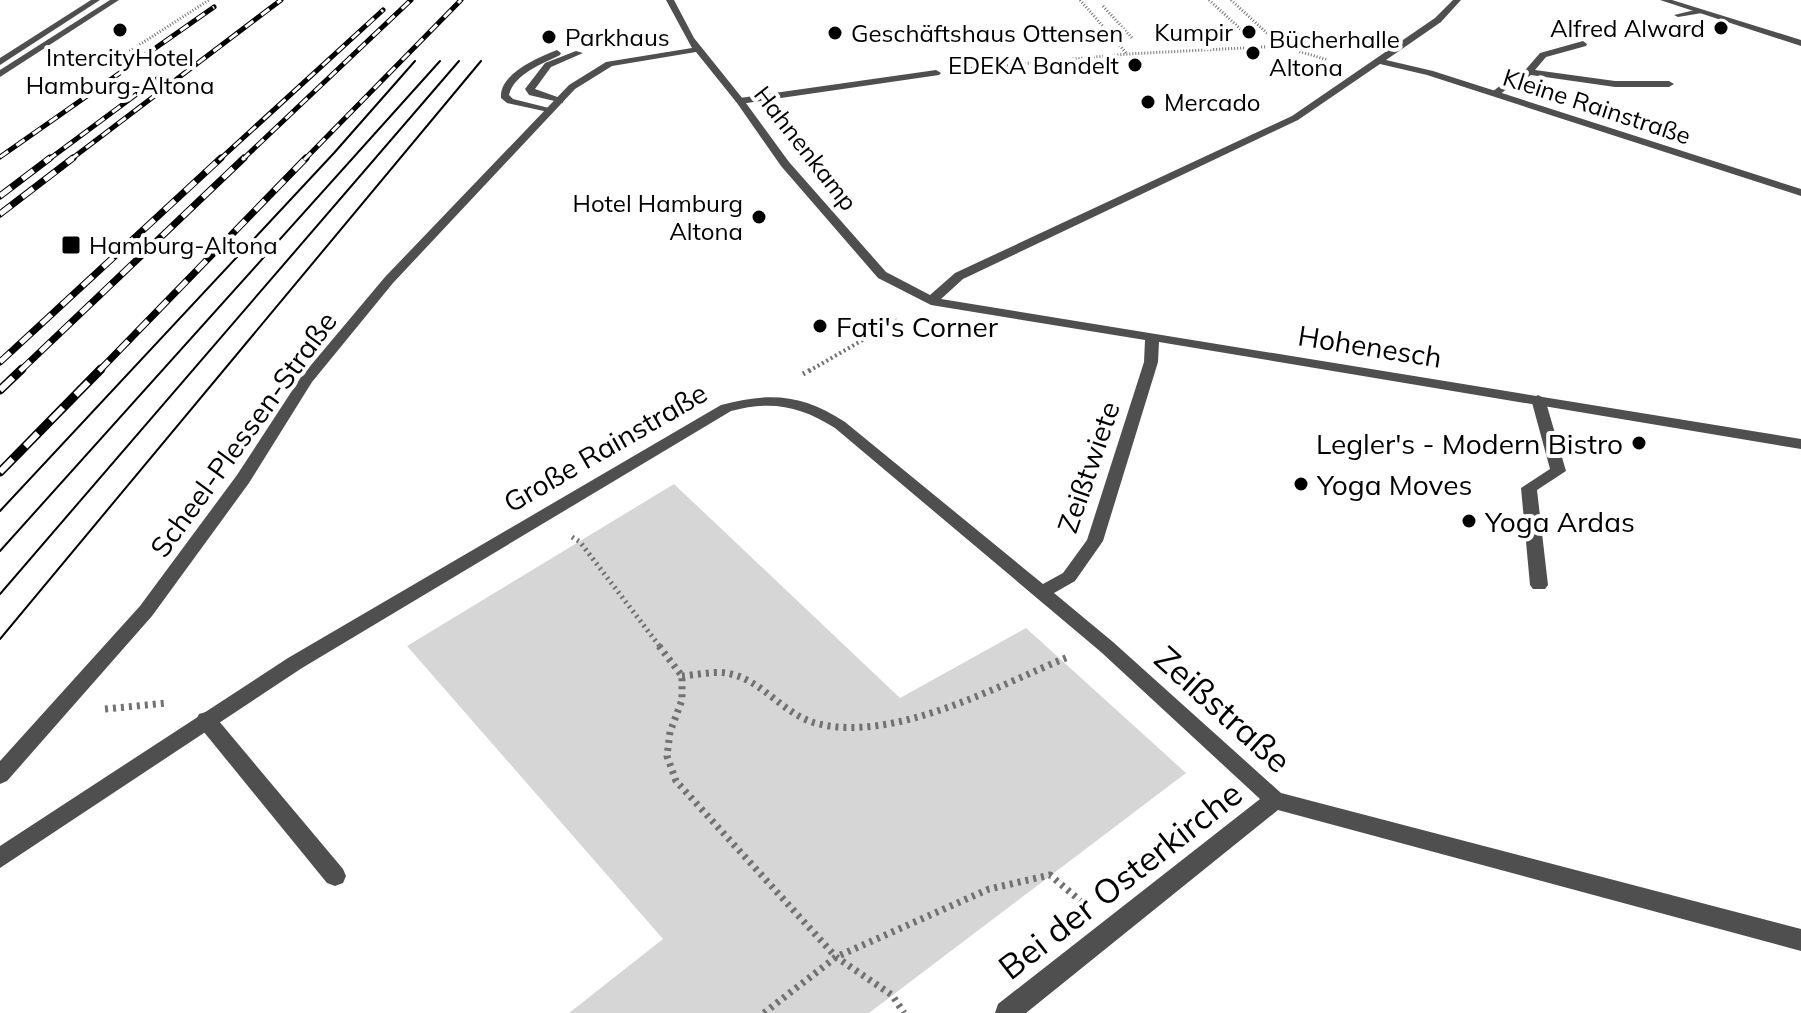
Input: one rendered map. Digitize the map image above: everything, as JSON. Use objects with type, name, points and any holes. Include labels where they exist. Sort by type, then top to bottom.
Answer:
[{"type":"street","points":[[0,62],[96,0]]},
{"type":"street","points":[[0,74],[115,0]]},
{"type":"street","name":"Hahnenkamp","points":[[670,0],[690,39],[785,164],[882,275],[931,301]]},
{"type":"street","points":[[931,301],[959,276],[1295,118],[1438,20],[1457,0]]},
{"type":"street","points":[[1664,0],[1801,43]]},
{"type":"street","points":[[1678,15],[1699,11]]},
{"type":"street","points":[[1583,44],[1543,55],[1527,74],[1615,84],[1669,84]]},
{"type":"street","name":"Scheel-Plessen-Straße","points":[[0,775],[146,611],[185,561],[306,380],[331,349],[389,280],[579,81],[609,64],[700,49]]},
{"type":"street","points":[[555,106],[508,100],[503,90],[530,66],[557,53]]},
{"type":"street","points":[[555,106],[530,89],[540,77],[555,73],[576,55]]},
{"type":"street","name":"Kleine Rainstraße","points":[[1380,61],[1499,90],[1801,193]]},
{"type":"street","points":[[740,101],[936,73]]},
{"type":"street","points":[[519,103],[521,75]]},
{"type":"street","name":"Hohenesch","points":[[931,301],[1801,444]]},
{"type":"street","name":"Zeißtwiete","points":[[1041,593],[1069,577],[1095,541],[1151,362],[1152,338]]},
{"type":"street","points":[[1538,399],[1558,471],[1529,488],[1539,585]]},
{"type":"street","name":"Große Rainstraße","points":[[0,858],[295,663],[543,515],[726,408],[759,400],[774,400]]},
{"type":"street","name":"Zeißstraße","points":[[774,400],[798,402],[820,411],[1107,647],[1275,800],[1801,940]]},
{"type":"street","points":[[206,720],[335,876]]},
{"type":"street","name":"Bei der Osterkirche","points":[[1007,1013],[1275,800]]},
{"type":"path","points":[[80,59],[122,56],[209,0]]},
{"type":"path","points":[[1080,0],[1128,54]]},
{"type":"path","points":[[1209,0],[1246,34]]},
{"type":"path","points":[[1231,0],[1281,46]]},
{"type":"path","points":[[1103,6],[1133,39]]},
{"type":"path","points":[[984,66],[1281,46],[1329,60]]},
{"type":"path","points":[[774,400],[791,382],[931,301]]},
{"type":"path","points":[[543,515],[580,542],[682,676],[682,700],[670,732],[667,756],[676,781],[836,957],[892,995],[904,1013]]},
{"type":"path","points":[[682,676],[729,673],[756,684],[788,712],[819,724],[859,728],[906,722],[1062,659],[1107,647]]},
{"type":"path","points":[[57,713],[171,703]]},
{"type":"path","points":[[764,1013],[836,957],[989,889],[1050,875],[1115,930]]},
{"type":"shaded area","points":[[674,484],[900,698],[1026,628],[1186,773],[869,1013],[569,1013],[663,939],[407,646]]},
{"type":"tram line","points":[[0,511],[334,153],[415,61]]},
{"type":"tram line","points":[[0,551],[440,61]]},
{"type":"tram line","points":[[0,594],[459,61]]},
{"type":"tram line","points":[[0,639],[481,61]]},
{"type":"railway","points":[[70,160],[281,0]]},
{"type":"railway","points":[[242,160],[411,0]]},
{"type":"railway","points":[[304,160],[461,0]]},
{"type":"railway","points":[[0,157],[214,7]]},
{"type":"railway","points":[[219,160],[383,10]]},
{"type":"railway","points":[[48,160],[157,79]]},
{"type":"railway","points":[[0,196],[50,158]]},
{"type":"railway","points":[[0,214],[73,158]]},
{"type":"railway","points":[[0,362],[221,158]]},
{"type":"railway","points":[[20,371],[244,158]]},
{"type":"railway","points":[[99,371],[306,158]]},
{"type":"railway","points":[[0,390],[22,369]]},
{"type":"railway","points":[[0,472],[101,369]]},
{"type":"place","name":"Alfred Alward","points":[[1721,28]]},
{"type":"place","name":"IntercityHotel Hamburg-Altona","points":[[120,30]]},
{"type":"place","name":"Kumpir","points":[[1249,32]]},
{"type":"place","name":"Geschäftshaus Ottensen","points":[[835,33]]},
{"type":"place","name":"Parkhaus","points":[[549,37]]},
{"type":"place","name":"Bücherhalle Altona","points":[[1253,53]]},
{"type":"place","name":"EDEKA Bandelt","points":[[1135,65]]},
{"type":"place","name":"Mercado","points":[[1148,102]]},
{"type":"place","name":"Hotel Hamburg Altona","points":[[759,217]]},
{"type":"place","name":"Hamburg-Altona","points":[[71,245]]},
{"type":"place","name":"Fati's Corner","points":[[820,326]]},
{"type":"place","name":"Legler's - Modern Bistro","points":[[1639,443]]},
{"type":"place","name":"Yoga Moves","points":[[1301,484]]},
{"type":"place","name":"Yoga Ardas","points":[[1469,521]]}]
